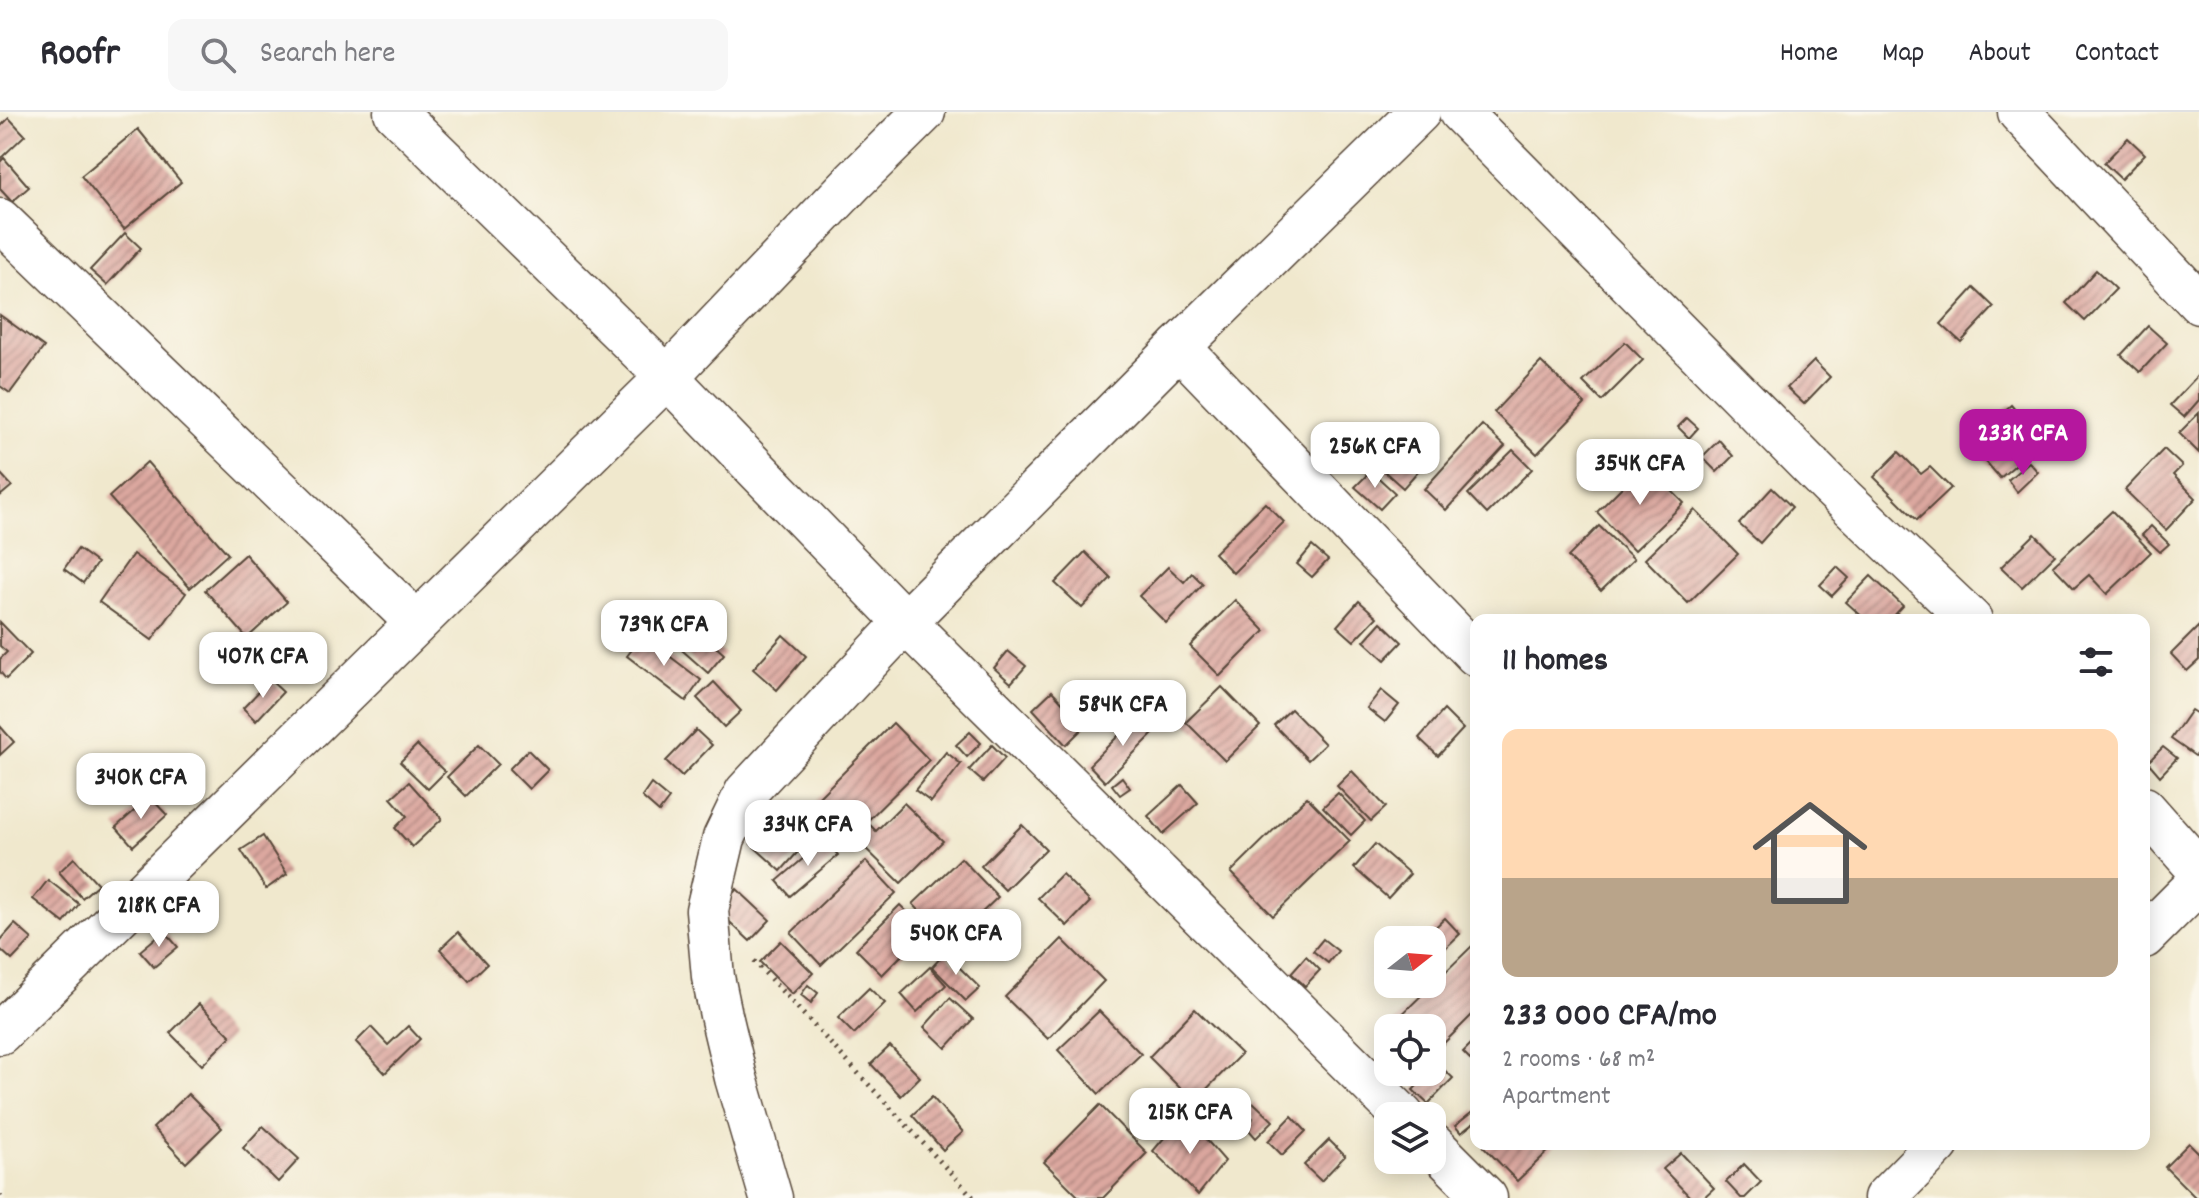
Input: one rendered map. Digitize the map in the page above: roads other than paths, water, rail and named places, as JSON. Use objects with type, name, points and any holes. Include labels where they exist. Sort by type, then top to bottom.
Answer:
[{"type":"street","points":[[395,112],[667,377],[905,622],[1389,1102]]},
{"type":"street","points":[[0,1033],[667,377],[924,112]]},
{"type":"street","points":[[771,1198],[736,1078],[713,977],[707,910],[724,838],[746,792],[905,622],[1419,112]]},
{"type":"street","points":[[1460,112],[1808,464],[1965,614]]},
{"type":"street","points":[[2019,112],[2199,303]]},
{"type":"street","points":[[0,220],[416,622]]},
{"type":"street","points":[[1179,347],[1470,649]]},
{"type":"street","points":[[2150,815],[2199,870]]},
{"type":"street","points":[[2150,931],[2199,882]]},
{"type":"street","points":[[1885,1198],[1932,1150]]},
{"type":"street","points":[[1446,1158],[1486,1198]]}]
